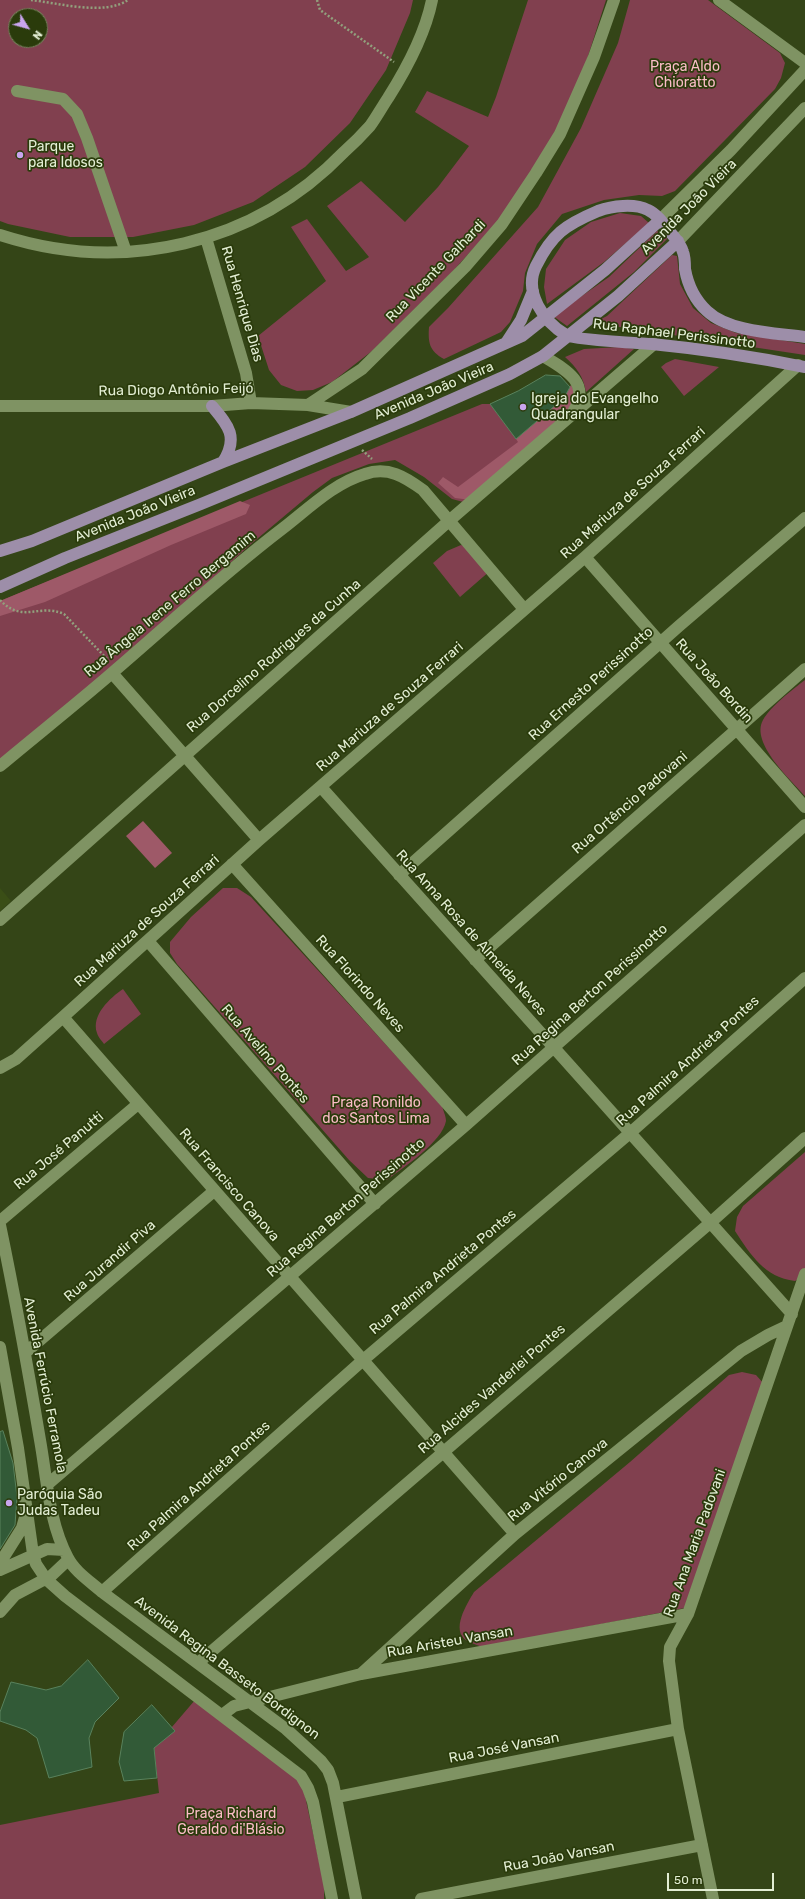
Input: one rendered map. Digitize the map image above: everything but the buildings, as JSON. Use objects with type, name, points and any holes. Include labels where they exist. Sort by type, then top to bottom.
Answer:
[{"type":"main road","name":"Avenida João Vieira","points":[[0,551],[32,541],[223,462],[351,412],[522,336],[546,318],[605,270],[660,220],[649,210],[637,207],[609,207],[580,219],[562,229],[545,248],[534,270],[533,291],[538,306],[546,318]]},
{"type":"main road","name":"Rua Raphael Perissinotto","points":[[660,220],[678,241],[684,252],[690,290],[708,312],[726,322],[742,328],[805,337]]},
{"type":"main road","name":"Avenida João Vieira","points":[[0,587],[65,558],[215,499],[410,418],[510,374],[543,356],[618,296],[678,241]]},
{"type":"main road","points":[[504,344],[521,320],[533,291]]},
{"type":"main road","points":[[546,318],[568,336]]},
{"type":"main road","name":"Rua Raphael Perissinotto","points":[[568,336],[654,344],[802,366]]},
{"type":"main road","points":[[212,406],[230,429],[231,444],[223,462]]},
{"type":"street","points":[[0,235],[20,242],[55,249],[90,252],[126,252],[166,247],[206,238],[268,212],[323,174],[369,126],[406,71],[429,14],[432,0]]},
{"type":"street","name":"Rua Vicente Galhardi","points":[[308,405],[362,369],[466,267],[502,224],[560,134],[594,57],[614,0]]},
{"type":"street","points":[[719,0],[805,63]]},
{"type":"street","name":"Avenida João Vieira","points":[[660,220],[731,150],[805,70]]},
{"type":"street","points":[[17,91],[63,99],[77,114],[87,138],[126,252]]},
{"type":"street","name":"Avenida João Vieira","points":[[678,241],[805,108]]},
{"type":"street","name":"Rua Henrique Dias","points":[[206,238],[246,372],[251,402]]},
{"type":"street","name":"Rua Dorcelino Rodrigues da Cunha","points":[[0,920],[450,520],[654,344]]},
{"type":"street","name":"Rua Dorcelino Rodrigues da Cunha","points":[[543,356],[566,369],[574,378],[579,390],[579,397],[570,416]]},
{"type":"street","name":"Rua Mariuza de Souza Ferrari","points":[[0,1068],[16,1059],[259,840],[802,366]]},
{"type":"street","name":"Rua Diogo Antônio Feijó","points":[[0,406],[212,406],[251,402],[308,405],[351,412]]},
{"type":"street","name":"Rua Ângela Irene Ferro Bergamim","points":[[0,766],[115,671],[255,550],[338,486],[365,474],[379,471],[390,472],[404,476],[424,490],[524,609]]},
{"type":"street","name":"Rua Ernesto Perissinotto","points":[[398,875],[660,643],[805,518]]},
{"type":"street","name":"Rua João Bordin","points":[[585,557],[805,807]]},
{"type":"street","name":"Rua Ortêncio Padovani","points":[[475,960],[805,669]]},
{"type":"street","points":[[115,671],[184,755],[259,840]]},
{"type":"street","name":"Rua Anna Rosa de Almeida Neves","points":[[321,787],[398,875],[792,1314]]},
{"type":"street","name":"Rua Regina Berton Perissinotto","points":[[48,1484],[466,1125],[805,825]]},
{"type":"street","name":"Rua Florindo Neves","points":[[232,864],[466,1125]]},
{"type":"street","name":"Rua Avelino Pontes","points":[[148,941],[375,1204]]},
{"type":"street","name":"Rua Palmira Andrieta Pontes","points":[[102,1592],[362,1361],[630,1133],[805,978]]},
{"type":"street","name":"Rua Francisco Canova","points":[[63,1017],[362,1361],[515,1534]]},
{"type":"street","name":"Rua José Panutti","points":[[0,1221],[138,1104]]},
{"type":"street","name":"Rua Alcides Vanderlei Pontes","points":[[198,1663],[710,1223],[805,1138]]},
{"type":"street","name":"Rua Jurandir Piva","points":[[25,1353],[214,1191]]},
{"type":"street","name":"Avenida Ferrúcio Ferramola","points":[[0,1225],[25,1353],[52,1508],[66,1555]]},
{"type":"street","name":"Rua Ana Maria Padovani","points":[[713,1899],[678,1729],[669,1660],[670,1647],[688,1614],[805,1274]]},
{"type":"street","name":"Rua Vitório Canova","points":[[361,1674],[515,1534],[741,1351],[787,1326]]},
{"type":"street","points":[[0,1347],[5,1412],[27,1509],[33,1554],[36,1564],[46,1579],[89,1615],[301,1776],[308,1788],[313,1802],[332,1899]]},
{"type":"street","points":[[0,1563],[22,1528],[27,1509]]},
{"type":"street","points":[[0,1570],[47,1549],[66,1555],[64,1565],[46,1579],[16,1595],[0,1612]]},
{"type":"street","name":"Avenida Regina Basseto Bordignon","points":[[66,1555],[77,1570],[102,1592],[286,1729],[321,1761],[328,1770],[337,1798],[356,1899]]},
{"type":"street","name":"Rua Aristeu Vansan","points":[[222,1715],[234,1706],[251,1703],[361,1674],[688,1614]]},
{"type":"street","name":"Rua José Vansan","points":[[337,1798],[678,1729]]},
{"type":"street","name":"Rua João Vansan","points":[[421,1899],[702,1845]]},
{"type":"path","points":[[31,0],[103,9],[120,6],[128,0]]},
{"type":"path","points":[[317,0],[320,10],[406,71]]},
{"type":"path","points":[[0,600],[7,607],[23,614],[55,610],[64,614],[115,671]]},
{"type":"shaded area","points":[[571,385],[579,400],[471,500],[455,498],[438,483],[443,477],[458,487],[518,442],[516,439],[563,398]]},
{"type":"shaded area","points":[[240,501],[250,505],[246,514],[171,545],[45,602],[0,616],[0,601]]},
{"type":"shaded area","points":[[143,821],[172,853],[155,868],[126,836]]},
{"type":"shaded area","points":[[0,888],[11,901],[0,911]]},
{"type":"green space","points":[[0,0],[413,0],[410,13],[386,70],[350,123],[305,167],[253,202],[194,225],[133,237],[70,237],[0,221]]},
{"type":"green space","points":[[528,0],[606,0],[581,78],[551,145],[503,216],[451,273],[372,351],[332,382],[313,390],[297,391],[281,385],[269,370],[258,336],[326,281],[291,227],[307,219],[346,271],[369,257],[327,206],[361,181],[405,222],[438,187],[469,146],[415,112],[427,91],[488,117]]},
{"type":"green space","name":"Praça Aldo Chioratto","points":[[630,0],[708,0],[780,53],[785,63],[781,78],[775,89],[675,191],[662,196],[639,195],[604,200],[562,214],[537,244],[525,273],[523,291],[510,322],[501,332],[444,359],[435,353],[430,346],[429,327],[448,308],[538,207],[581,128],[618,43]]},
{"type":"green space","points":[[620,213],[641,216],[649,223],[604,262],[547,304],[544,287],[546,269],[565,240],[591,222]]},
{"type":"green space","points":[[657,231],[665,233],[667,239],[634,272],[567,326],[553,316],[609,277]]},
{"type":"green space","points":[[672,255],[677,256],[680,284],[693,308],[711,323],[736,333],[805,344],[805,355],[620,327],[597,326],[597,321],[607,316]]},
{"type":"green space","points":[[619,347],[634,349],[586,392],[579,373],[565,357],[584,349]]},
{"type":"green space","points":[[675,359],[719,367],[684,396],[661,367]]},
{"type":"green space","points":[[482,404],[490,404],[529,455],[467,503],[452,499],[424,477],[395,460],[369,464],[332,478],[251,544],[182,607],[0,764],[0,601]]},
{"type":"green space","points":[[461,545],[471,548],[491,570],[460,597],[433,563],[447,551]]},
{"type":"green space","points":[[805,680],[805,796],[774,761],[762,739],[760,729],[766,715],[782,698]]},
{"type":"green space","name":"Praça Ronildo dos Santos Lima","points":[[223,888],[237,888],[251,897],[442,1106],[446,1121],[443,1129],[421,1154],[387,1180],[368,1178],[349,1160],[177,964],[170,953],[170,942],[191,917]]},
{"type":"green space","points":[[123,989],[141,1014],[104,1044],[97,1033],[96,1026],[99,1014],[107,1002]]},
{"type":"green space","points":[[805,1152],[805,1270],[803,1276],[795,1281],[784,1279],[775,1275],[759,1264],[735,1231],[737,1217],[743,1206]]},
{"type":"green space","points":[[742,1372],[756,1375],[764,1384],[690,1607],[482,1647],[467,1641],[462,1636],[460,1624],[464,1610],[474,1592],[630,1462],[729,1375]]},
{"type":"green space","name":"Praça Richard Geraldo di'Blásio","points":[[195,1700],[302,1782],[324,1884],[324,1899],[0,1899],[0,1825],[159,1793],[154,1748]]},
{"type":"place","name":"Parque para Idosos","points":[[20,155]]},
{"type":"place","name":"Igreja do Evangelho Quadrangular","points":[[523,407]]},
{"type":"place","name":"Paróquia São Judas Tadeu","points":[[9,1503]]}]
